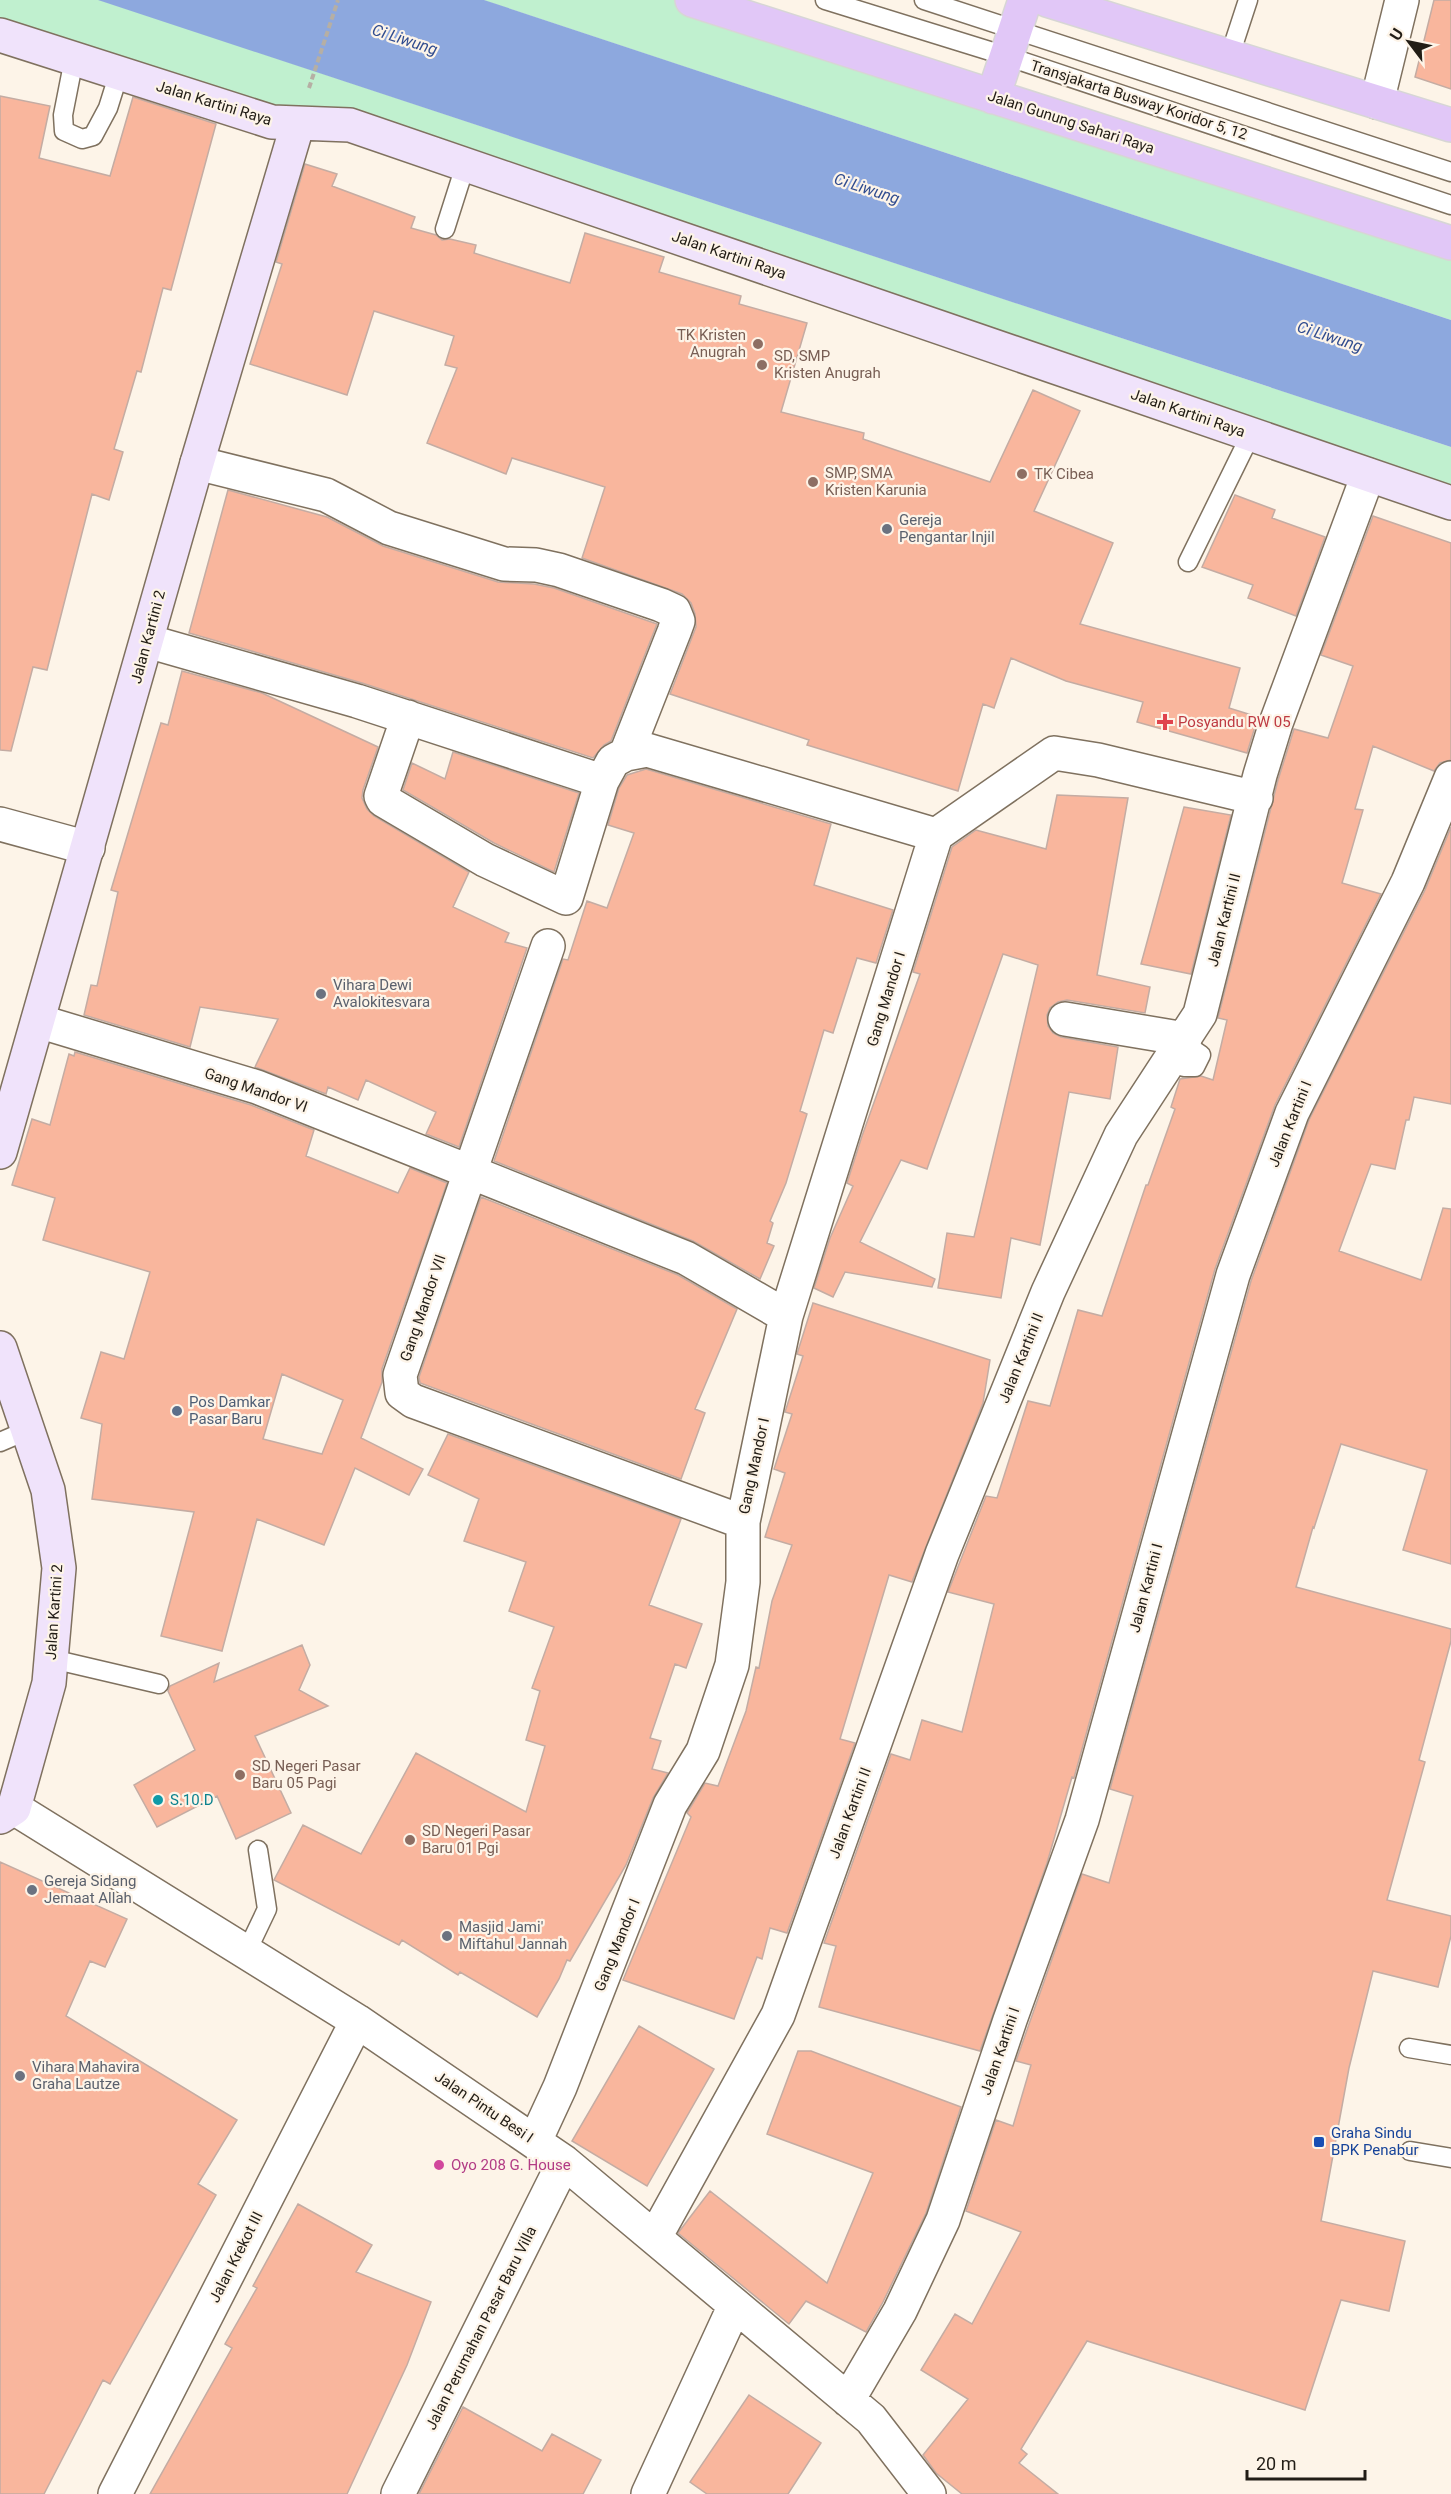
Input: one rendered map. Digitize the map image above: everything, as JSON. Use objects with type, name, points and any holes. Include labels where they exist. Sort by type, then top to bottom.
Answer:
[{"type":"main road","name":"Jalan Gunung Sahari Raya","points":[[692,0],[1451,243]]},
{"type":"main road","points":[[1047,0],[1451,125]]},
{"type":"main road","points":[[993,97],[1015,28]]},
{"type":"street","points":[[1377,102],[1402,0]]},
{"type":"street","name":"Jalan Kartini Raya","points":[[0,35],[272,123],[350,124],[1451,503]]},
{"type":"street","name":"Jalan Kartini 2","points":[[0,1152],[197,463],[298,123]]},
{"type":"street","points":[[197,463],[326,495],[389,528],[504,564],[559,570],[674,611],[678,621],[626,754]]},
{"type":"street","name":"Jalan Kartini II","points":[[655,2238],[777,2015],[942,1554],[1039,1314],[1121,1135],[1200,1014],[1260,775],[1276,723],[1368,475]]},
{"type":"street","points":[[147,641],[408,717],[602,781]]},
{"type":"street","points":[[408,717],[381,796],[383,800],[485,860],[566,898],[602,781],[613,761],[626,754],[647,750],[936,835],[1054,753],[1098,760],[1256,798]]},
{"type":"street","name":"Jalan Kartini I","points":[[848,2400],[900,2311],[943,2220],[1010,2019],[1082,1820],[1233,1275],[1292,1113],[1408,882],[1451,778]]},
{"type":"street","points":[[0,824],[88,848]]},
{"type":"street","name":"Gang Mandor I","points":[[535,2141],[560,2087],[670,1805],[703,1751],[732,1665],[743,1582],[743,1522],[786,1316],[936,835]]},
{"type":"street","name":"Gang Mandor VII","points":[[548,946],[399,1375],[402,1393],[413,1401],[743,1522]]},
{"type":"street","points":[[1065,1019],[1179,1048]]},
{"type":"street","name":"Gang Mandor VI","points":[[38,1021],[257,1087],[686,1258],[786,1316]]},
{"type":"street","name":"Jalan Kartini 2","points":[[0,1348],[14,1436],[48,1490],[59,1568],[49,1683],[7,1813]]},
{"type":"street","name":"Jalan Pintu Besi I","points":[[7,1813],[357,2021],[564,2162],[871,2419],[929,2494]]},
{"type":"street","name":"Jalan Krekot III","points":[[115,2494],[357,2021]]},
{"type":"street","name":"Jalan Perumahan Pasar Baru Villa","points":[[398,2494],[564,2162]]},
{"type":"street","points":[[648,2494],[735,2305]]},
{"type":"lane","name":"Transjakarta Busway Koridor 5, 12","points":[[825,0],[1015,28],[1451,205]]},
{"type":"lane","name":"Transjakarta Busway Koridor 5, 12","points":[[924,0],[1451,172]]},
{"type":"lane","points":[[1230,55],[1248,0]]},
{"type":"lane","points":[[74,59],[63,114],[64,131],[82,139],[93,136],[101,124],[118,73]]},
{"type":"lane","points":[[444,229],[466,163]]},
{"type":"lane","points":[[1188,562],[1251,435]]},
{"type":"lane","points":[[52,1659],[159,1684]]},
{"type":"lane","points":[[246,1953],[267,1909],[258,1850]]},
{"type":"lane","points":[[1409,2048],[1451,2055]]},
{"type":"lane","points":[[1410,2151],[1451,2158]]},
{"type":"path","points":[[312,78],[338,0]]},
{"type":"green space","points":[[0,0],[100,0],[1451,447],[1451,503],[466,163],[272,122],[0,35]]},
{"type":"green space","points":[[483,0],[691,0],[1451,243],[1451,320]]},
{"type":"water","name":"Ci Liwung","points":[[98,0],[484,0],[1451,320],[1451,447]]},
{"type":"building","points":[[1434,0],[1451,0],[1451,89],[1415,77]]},
{"type":"building","points":[[0,96],[50,106],[39,158],[110,176],[133,97],[216,124],[171,290],[163,288],[141,372],[137,371],[114,449],[123,452],[109,500],[92,494],[47,670],[33,667],[11,751],[0,750]]},
{"type":"building","points":[[305,164],[337,174],[332,186],[415,217],[411,228],[436,235],[442,240],[450,239],[476,245],[474,253],[570,283],[585,233],[664,257],[659,272],[741,296],[739,304],[807,323],[781,412],[864,433],[863,439],[990,482],[1033,390],[1080,411],[1034,511],[1113,543],[1080,624],[1240,668],[1229,708],[1258,717],[1247,753],[1137,722],[1143,702],[1066,681],[1011,658],[994,708],[983,704],[958,791],[807,745],[809,740],[670,694],[696,627],[695,614],[691,603],[682,594],[582,558],[605,487],[512,458],[506,474],[427,443],[457,368],[445,365],[454,336],[374,311],[347,395],[250,364],[282,264],[276,262]]},
{"type":"building","points":[[228,490],[327,517],[383,546],[498,582],[534,584],[554,588],[657,624],[611,741],[604,745],[593,758],[362,683],[189,633]]},
{"type":"building","points":[[1235,495],[1275,510],[1272,518],[1325,537],[1296,616],[1248,598],[1253,585],[1202,567]]},
{"type":"building","points":[[1373,516],[1451,543],[1451,760],[1440,763],[1434,771],[1373,746],[1355,809],[1363,810],[1342,883],[1381,894],[1275,1105],[1215,1269],[1074,1778],[1072,1777],[1047,1863],[980,2051],[819,2007],[836,1946],[824,1943],[891,1754],[910,1760],[922,1720],[962,1732],[994,1604],[948,1592],[986,1496],[997,1498],[1028,1401],[1050,1406],[1078,1310],[1102,1316],[1146,1185],[1148,1185],[1175,1109],[1171,1107],[1180,1079],[1201,1076],[1213,1080],[1227,1020],[1218,1018],[1278,780],[1294,729],[1328,738],[1353,666],[1321,655]]},
{"type":"building","points":[[182,671],[262,693],[378,747],[363,790],[362,798],[367,809],[374,816],[469,872],[453,907],[509,933],[505,942],[527,948],[459,1147],[426,1134],[436,1112],[366,1080],[358,1100],[328,1087],[326,1094],[255,1067],[278,1019],[200,1007],[190,1047],[84,1015],[91,985],[97,986],[118,892],[111,890],[161,723],[168,725]]},
{"type":"building","points":[[453,752],[579,793],[554,872],[494,843],[403,790],[412,763],[445,779]]},
{"type":"building","points":[[646,769],[831,824],[814,885],[893,910],[876,963],[857,958],[833,1033],[824,1030],[800,1111],[807,1114],[786,1183],[770,1221],[773,1223],[767,1243],[774,1246],[760,1279],[693,1241],[494,1161],[563,959],[568,960],[587,901],[607,908],[634,833],[608,825],[619,788],[627,775]]},
{"type":"building","points":[[1057,795],[1128,798],[1097,975],[1150,987],[1145,1013],[1067,1000],[1058,1002],[1050,1008],[1047,1015],[1048,1026],[1053,1033],[1061,1037],[1118,1047],[1110,1099],[1069,1092],[1040,1245],[1011,1238],[1001,1298],[938,1288],[947,1233],[974,1237],[1038,965],[1003,954],[927,1169],[901,1160],[860,1242],[935,1279],[932,1287],[845,1272],[833,1297],[814,1288],[830,1238],[853,1186],[847,1183],[920,974],[913,972],[952,847],[976,830],[1046,849]]},
{"type":"building","points":[[1184,807],[1231,815],[1191,974],[1141,964]]},
{"type":"building","points":[[1451,827],[1451,1104],[1414,1097],[1409,1120],[1406,1120],[1395,1169],[1371,1164],[1339,1251],[1421,1280],[1443,1208],[1451,1209],[1451,1564],[1403,1550],[1427,1470],[1341,1444],[1296,1587],[1451,1629],[1451,1641],[1419,1760],[1425,1762],[1387,1900],[1451,1916],[1451,1936],[1438,1987],[1373,1971],[1349,2068],[1321,2221],[1405,2241],[1389,2311],[1341,2300],[1305,2410],[1087,2341],[1021,2449],[1027,2454],[1019,2463],[1058,2494],[962,2494],[936,2473],[923,2455],[968,2399],[921,2370],[955,2314],[972,2324],[1021,2232],[966,2211],[996,2120],[1013,2126],[1031,2065],[1016,2061],[1082,1874],[1109,1883],[1133,1796],[1110,1789],[1251,1281],[1309,1120],[1425,890]]},
{"type":"building","points":[[75,1052],[251,1105],[314,1130],[306,1156],[398,1193],[410,1168],[447,1183],[382,1369],[382,1382],[361,1438],[423,1469],[409,1495],[355,1468],[324,1545],[257,1519],[222,1651],[161,1636],[194,1512],[92,1499],[102,1424],[81,1418],[101,1352],[124,1359],[150,1272],[43,1240],[55,1198],[12,1185],[32,1119],[50,1125],[69,1054],[74,1056]],"holes":[[[282,1374],[343,1400],[322,1454],[263,1439]]]},
{"type":"building","points":[[481,1197],[678,1275],[737,1309],[695,1409],[705,1413],[681,1479],[420,1383],[419,1377]]},
{"type":"building","points":[[813,1303],[990,1360],[983,1403],[912,1582],[889,1575],[840,1739],[855,1743],[787,1933],[770,1928],[762,1959],[757,1957],[734,2019],[623,1980],[691,1817],[687,1813],[705,1783],[718,1786],[746,1711],[756,1667],[759,1668],[772,1601],[792,1545],[765,1537],[785,1473],[774,1469],[792,1414],[785,1412],[803,1356],[797,1354]]},
{"type":"building","points":[[448,1434],[681,1519],[649,1605],[702,1624],[686,1668],[675,1664],[650,1738],[661,1741],[652,1769],[668,1773],[653,1798],[626,1865],[570,1961],[567,1960],[537,2017],[460,1972],[458,1975],[402,1940],[399,1945],[274,1880],[303,1825],[361,1854],[416,1753],[526,1812],[545,1746],[526,1740],[540,1691],[532,1688],[554,1627],[509,1611],[526,1562],[464,1541],[479,1499],[428,1475]]},
{"type":"building","name":"SD Negeri Pasar Baru 05 Pagi","points":[[302,1645],[310,1665],[299,1690],[328,1706],[255,1736],[291,1813],[236,1839],[217,1796],[157,1827],[134,1785],[195,1750],[168,1691],[170,1686],[219,1663],[214,1682]]},
{"type":"building","points":[[0,1862],[127,1919],[105,1967],[90,1961],[66,2016],[237,2120],[198,2184],[216,2195],[110,2384],[103,2380],[44,2494],[0,2494]]},
{"type":"building","points":[[639,2026],[714,2069],[647,2186],[572,2141]]},
{"type":"building","points":[[798,2051],[811,2051],[961,2107],[926,2213],[866,2332],[806,2301],[789,2324],[678,2233],[710,2191],[827,2283],[873,2173],[767,2134]]},
{"type":"building","points":[[298,2204],[372,2245],[356,2272],[431,2302],[407,2365],[347,2494],[150,2494],[232,2348],[225,2344],[257,2288],[253,2286]]},
{"type":"building","points":[[749,2395],[821,2443],[788,2494],[707,2494],[690,2482]]},
{"type":"building","points":[[463,2407],[542,2451],[552,2434],[601,2460],[583,2494],[419,2494]]},
{"type":"place","name":"TK Kristen Anugrah","points":[[758,344]]},
{"type":"place","name":"SD, SMP Kristen Anugrah","points":[[762,365]]},
{"type":"place","name":"TK Cibea","points":[[1022,474]]},
{"type":"place","name":"SMP, SMA Kristen Karunia","points":[[813,482]]},
{"type":"place","name":"Gereja Pengantar Injil","points":[[887,529]]},
{"type":"place","name":"Posyandu RW 05","points":[[1165,722]]},
{"type":"place","name":"Vihara Dewi Avalokitesvara","points":[[321,994]]},
{"type":"place","name":"Pos Damkar Pasar Baru","points":[[177,1411]]},
{"type":"place","name":"SD Negeri Pasar Baru 05 Pagi","points":[[240,1775]]},
{"type":"place","name":"S.10.D","points":[[158,1800]]},
{"type":"place","name":"SD Negeri Pasar Baru 01 Pgi","points":[[410,1840]]},
{"type":"place","name":"Gereja Sidang Jemaat Allah","points":[[32,1890]]},
{"type":"place","name":"Masjid Jami' Miftahul Jannah","points":[[447,1936]]},
{"type":"place","name":"Vihara Mahavira Graha Lautze","points":[[20,2076]]},
{"type":"place","name":"Graha Sindu BPK Penabur","points":[[1319,2142]]},
{"type":"place","name":"Oyo 208 G. House","points":[[439,2165]]}]
